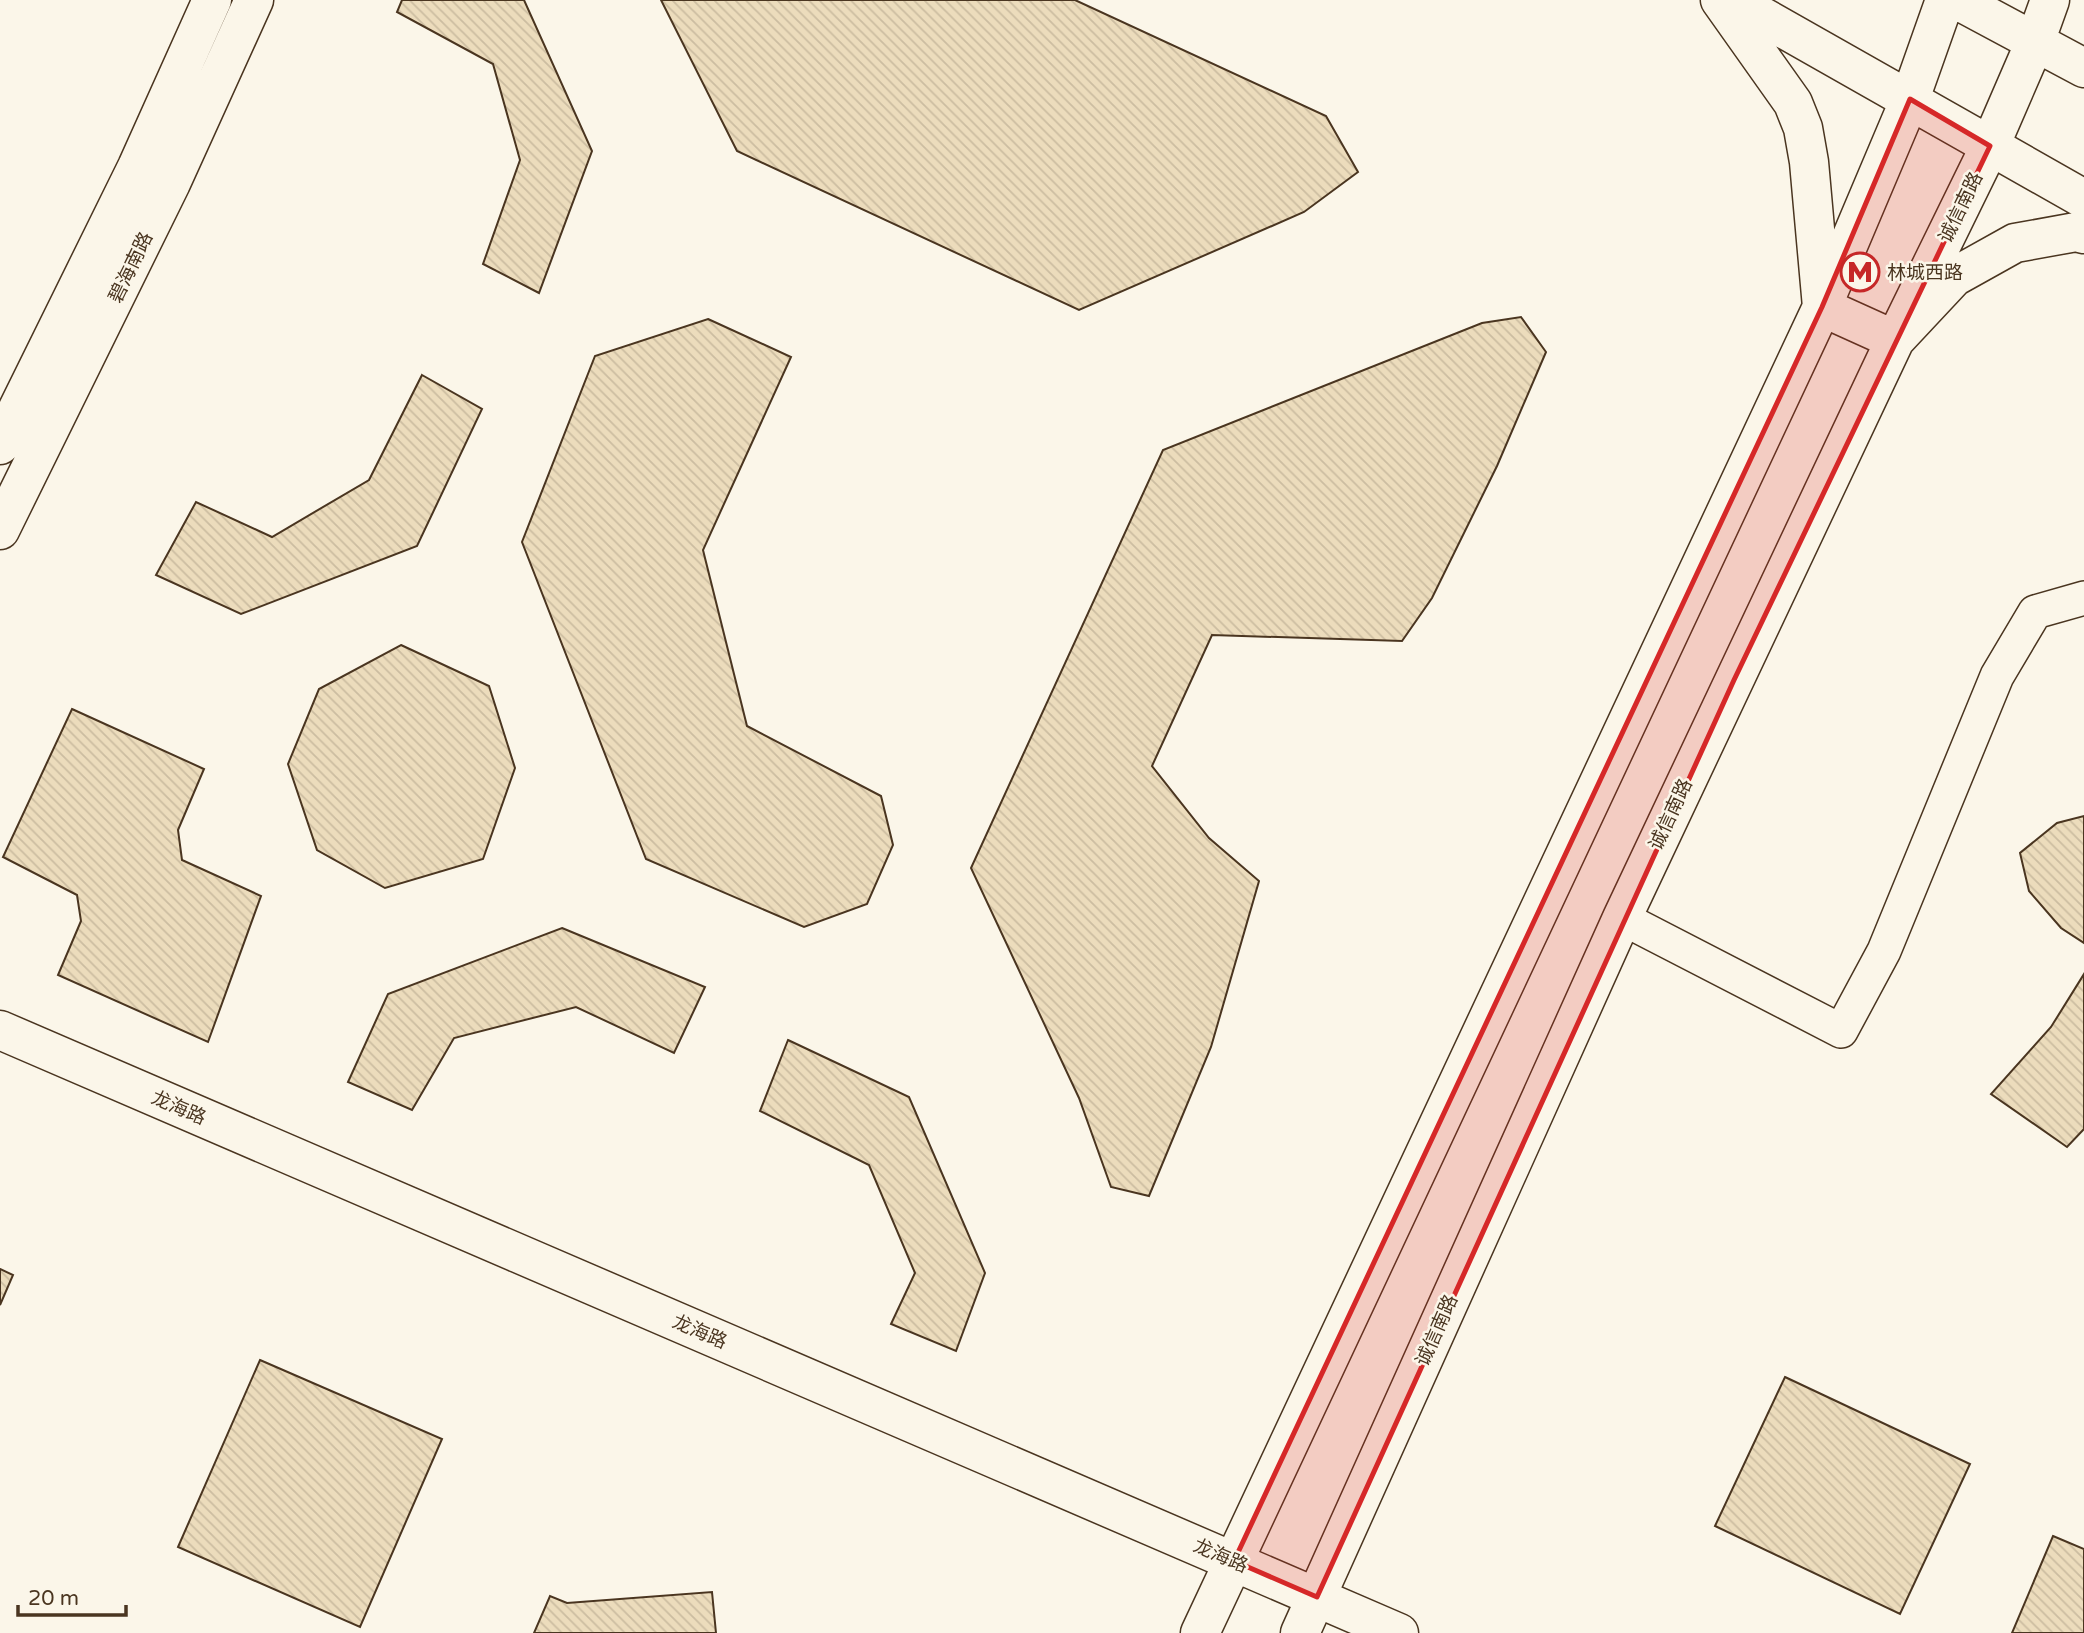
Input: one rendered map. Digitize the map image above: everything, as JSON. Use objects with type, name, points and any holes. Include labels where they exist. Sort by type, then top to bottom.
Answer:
[{"type":"main road","name":"碧海南路","points":[[0,445],[137,167],[212,0]]},
{"type":"main road","name":"碧海南路","points":[[0,530],[171,183],[254,0]]},
{"type":"main road","points":[[1720,0],[1793,103],[1803,128],[1810,162],[1822,307]]},
{"type":"main road","points":[[1733,0],[2084,199]]},
{"type":"main road","points":[[1200,1633],[1822,307],[1910,99],[1945,0]]},
{"type":"main road","points":[[1957,0],[2084,68]]},
{"type":"main road","name":"诚信南路","points":[[1300,1633],[1622,918],[1895,340],[1990,146],[2050,0]]},
{"type":"main road","points":[[1822,307],[1895,340],[1954,277],[1994,254],[2015,243],[2076,232],[2084,234]]},
{"type":"main road","name":"龙海路","points":[[0,1030],[1399,1633]]},
{"type":"street","points":[[1622,918],[1841,1031],[1884,951],[1997,676],[2035,611],[2084,598]]},
{"type":"highlighted area","points":[[1910,99],[1990,146],[1734,680],[1317,1597],[1234,1561],[1822,307]]},
{"type":"building","points":[[402,0],[524,0],[592,151],[539,293],[483,264],[520,160],[493,64],[397,12]]},
{"type":"building","points":[[661,0],[1075,0],[1326,116],[1358,172],[1304,212],[1079,310],[737,151]]},
{"type":"building","points":[[1521,317],[1546,352],[1497,466],[1432,598],[1402,641],[1212,635],[1152,766],[1209,838],[1259,881],[1211,1047],[1149,1196],[1111,1187],[1079,1098],[971,868],[1163,450],[1482,323]]},
{"type":"building","points":[[708,319],[791,357],[703,550],[747,726],[881,796],[893,845],[867,904],[804,927],[646,859],[522,542],[595,356]]},
{"type":"building","points":[[422,375],[482,409],[417,546],[241,614],[156,575],[196,502],[272,537],[369,480]]},
{"type":"building","points":[[401,645],[489,686],[515,768],[483,859],[385,888],[317,850],[288,764],[319,689]]},
{"type":"building","points":[[72,709],[204,769],[178,830],[182,860],[261,896],[208,1042],[58,975],[81,921],[77,895],[3,857]]},
{"type":"building","points":[[2084,816],[2084,943],[2061,928],[2029,891],[2020,853],[2057,823]]},
{"type":"building","points":[[562,928],[705,987],[674,1053],[576,1007],[454,1038],[412,1110],[348,1082],[388,994]]},
{"type":"building","points":[[2084,974],[2084,1129],[2067,1147],[1991,1094],[2051,1027]]},
{"type":"building","points":[[788,1040],[909,1097],[985,1273],[956,1351],[891,1324],[915,1273],[869,1165],[760,1111]]},
{"type":"building","points":[[0,1269],[13,1275],[0,1305]]},
{"type":"building","points":[[260,1360],[442,1439],[360,1627],[178,1547]]},
{"type":"building","points":[[1785,1377],[1970,1464],[1900,1614],[1715,1526]]},
{"type":"building","points":[[2053,1536],[2084,1549],[2084,1633],[2012,1633]]},
{"type":"building","points":[[2053,1536],[2084,1549],[2084,1633],[2012,1633]]},
{"type":"building","points":[[712,1592],[716,1633],[534,1633],[550,1596],[567,1603]]},
{"type":"place","name":"林城西路","points":[[1860,272]]}]
